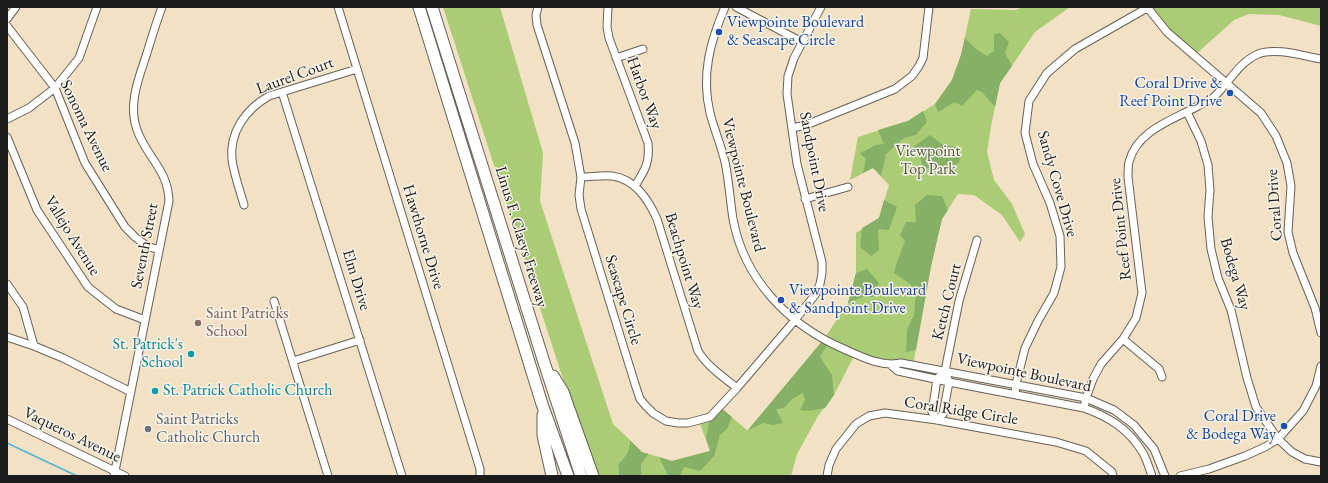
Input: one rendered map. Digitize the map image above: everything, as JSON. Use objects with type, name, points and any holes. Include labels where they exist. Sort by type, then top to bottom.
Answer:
[{"type":"highway","name":"Linus F. Claeys Freeway","points":[[419,7],[542,404],[568,476]]},
{"type":"highway","name":"Linus F. Claeys Freeway","points":[[432,7],[581,476]]},
{"type":"highway","points":[[543,359],[563,392],[592,476]]},
{"type":"highway","points":[[542,404],[543,435],[552,476]]},
{"type":"street","points":[[7,19],[16,7]]},
{"type":"street","points":[[7,119],[29,108],[55,88],[79,58],[97,7]]},
{"type":"street","name":"Seventh Street","points":[[114,474],[169,201],[166,181],[137,130],[134,116],[136,87],[162,7]]},
{"type":"street","name":"Hawthorne Drive","points":[[338,7],[478,462],[480,476]]},
{"type":"street","name":"Seascape Circle","points":[[538,7],[536,15],[537,25],[575,143],[580,177],[579,195],[581,210],[635,384],[643,403],[653,413],[666,420],[678,423],[688,423],[710,417],[795,320]]},
{"type":"street","name":"Harbor Way","points":[[608,7],[607,27],[609,38],[648,144],[648,160],[645,169],[635,186]]},
{"type":"street","name":"Viewpointe Boulevard","points":[[725,7],[715,30],[708,60],[707,81],[710,113],[725,162],[733,219],[739,242],[749,265],[761,285],[777,304],[795,320],[829,342],[869,360],[891,365],[901,363],[1086,398],[1114,410],[1134,425],[1154,449],[1165,476]]},
{"type":"street","points":[[736,7],[802,42]]},
{"type":"street","name":"Sandpoint Drive","points":[[795,320],[815,294],[820,284],[822,262],[797,164],[787,94],[788,76],[794,58],[821,7]]},
{"type":"street","points":[[792,128],[806,125],[896,89],[912,76],[923,58],[929,7]]},
{"type":"street","name":"Coral Drive","points":[[1147,7],[1168,32],[1261,113],[1276,136],[1287,163],[1291,186],[1288,232],[1293,253],[1315,308],[1321,334]]},
{"type":"street","name":"Sandy Cove Drive","points":[[1015,394],[1016,384],[1026,348],[1038,321],[1054,293],[1061,268],[1060,236],[1050,203],[1033,164],[1025,133],[1029,101],[1047,73],[1075,49],[1147,7]]},
{"type":"street","name":"Sonoma Avenue","points":[[7,26],[55,88],[85,163],[125,227],[147,246],[159,250]]},
{"type":"street","points":[[616,58],[643,49]]},
{"type":"street","name":"Reef Point Drive","points":[[1084,408],[1093,379],[1101,364],[1123,339],[1136,318],[1142,293],[1128,177],[1129,162],[1135,146],[1147,134],[1161,124],[1214,97],[1241,65],[1258,54],[1280,51],[1321,59]]},
{"type":"street","name":"Laurel Court","points":[[244,205],[232,160],[232,144],[237,129],[245,115],[257,103],[269,96],[357,69]]},
{"type":"street","name":"Elm Drive","points":[[282,92],[402,476]]},
{"type":"street","name":"Bodega Way","points":[[1187,112],[1201,142],[1208,165],[1210,190],[1208,217],[1212,249],[1218,278],[1231,310],[1247,378],[1256,407],[1278,439],[1292,452],[1305,459],[1321,462]]},
{"type":"street","name":"Vallejo Avenue","points":[[7,137],[37,210],[88,287],[116,309],[145,320]]},
{"type":"street","name":"Beachpoint Way","points":[[580,177],[612,176],[627,181],[635,186],[647,199],[656,218],[698,351],[709,366],[737,388]]},
{"type":"street","points":[[805,199],[848,187]]},
{"type":"street","name":"Ketch Court","points":[[945,371],[959,301],[977,240]]},
{"type":"street","points":[[7,284],[23,307],[34,346]]},
{"type":"street","points":[[274,301],[328,476]]},
{"type":"street","points":[[7,337],[63,358],[131,392]]},
{"type":"street","points":[[1123,339],[1159,369],[1162,377]]},
{"type":"street","points":[[293,361],[360,340]]},
{"type":"street","name":"Viewpointe Boulevard","points":[[891,365],[898,371],[937,380],[1084,408],[1104,416],[1118,425],[1131,437],[1143,453],[1152,476]]},
{"type":"street","points":[[1180,476],[1208,469],[1245,456],[1278,439],[1303,412],[1316,386],[1321,366]]},
{"type":"street","points":[[945,371],[949,382],[943,414],[937,420],[932,412],[937,380],[945,371]]},
{"type":"street","name":"Coral Ridge Circle","points":[[827,476],[829,465],[836,449],[856,424],[869,416],[885,413],[937,420],[1035,438],[1086,451],[1112,472],[1112,476]]},
{"type":"street","name":"Vaqueros Avenue","points":[[7,419],[114,474],[125,476]]},
{"type":"green space","points":[[443,7],[500,7],[543,153],[540,201],[613,424],[630,440],[627,453],[618,464],[619,476],[597,476],[571,404]]},
{"type":"green space","name":"Viewpoint Top Park","points":[[1022,7],[1070,7],[1035,32],[1000,83],[987,152],[994,180],[1012,204],[1025,234],[1020,242],[1002,215],[974,195],[958,194],[942,219],[931,266],[913,365],[891,365],[855,354],[834,395],[818,416],[797,454],[791,476],[669,476],[672,461],[710,451],[699,421],[720,407],[748,431],[824,339],[848,303],[856,273],[856,233],[879,218],[889,185],[873,168],[850,180],[858,137],[908,121],[935,104],[952,80],[961,55],[971,9],[1016,10]]},
{"type":"green space","points":[[1147,7],[1321,7],[1321,26],[1279,15],[1249,14],[1234,20],[1195,55]]},
{"type":"green space","points":[[1000,33],[1009,42],[1005,53],[1012,66],[1000,83],[995,107],[982,92],[977,90],[962,106],[955,102],[938,112],[935,104],[952,80],[961,55],[965,38],[976,49],[987,56],[994,51],[994,34]]},
{"type":"green space","points":[[923,111],[927,122],[916,135],[904,138],[886,154],[881,176],[873,168],[863,173],[866,159],[860,153],[876,145],[884,144],[878,130],[908,121]]},
{"type":"green space","points":[[930,135],[942,144],[955,147],[961,155],[959,163],[933,169],[923,167],[919,154],[905,153]]},
{"type":"green space","points":[[927,195],[942,196],[948,210],[942,219],[931,266],[916,350],[906,352],[907,330],[914,315],[916,290],[909,283],[894,273],[905,241],[900,235],[906,222],[916,222],[915,205]]},
{"type":"green space","points":[[884,200],[897,207],[889,230],[878,229],[879,250],[871,256],[860,247],[862,228],[879,218]]},
{"type":"green space","points":[[867,269],[879,283],[873,297],[862,297],[848,303],[856,273]]},
{"type":"green space","points":[[824,339],[829,342],[820,357],[832,375],[834,395],[825,408],[809,411],[800,410],[805,400],[803,393],[792,399],[784,408],[776,409],[783,423],[773,425],[763,423],[747,431]]},
{"type":"green space","points":[[720,407],[732,417],[727,429],[720,435],[714,456],[700,471],[684,467],[680,476],[668,476],[659,457],[672,461],[710,451],[706,438],[710,417]]},
{"type":"green space","points":[[630,440],[642,452],[649,454],[641,464],[642,476],[619,476],[618,464],[627,453]]},
{"type":"green space","points":[[649,454],[659,457],[668,476],[642,476],[641,464]]},
{"type":"waterway","points":[[7,443],[77,476]]},
{"type":"place","name":"Viewpointe Boulevard & Seascape Circle","points":[[719,32]]},
{"type":"place","name":"Coral Drive & Reef Point Drive","points":[[1230,93]]},
{"type":"place","name":"Viewpointe Boulevard & Sandpoint Drive","points":[[781,300]]},
{"type":"place","name":"Saint Patricks School","points":[[198,323]]},
{"type":"place","name":"St. Patrick's School","points":[[191,354]]},
{"type":"place","name":"St. Patrick Catholic Church","points":[[155,391]]},
{"type":"place","name":"Coral Drive & Bodega Way","points":[[1284,426]]},
{"type":"place","name":"Saint Patricks Catholic Church","points":[[148,429]]}]
